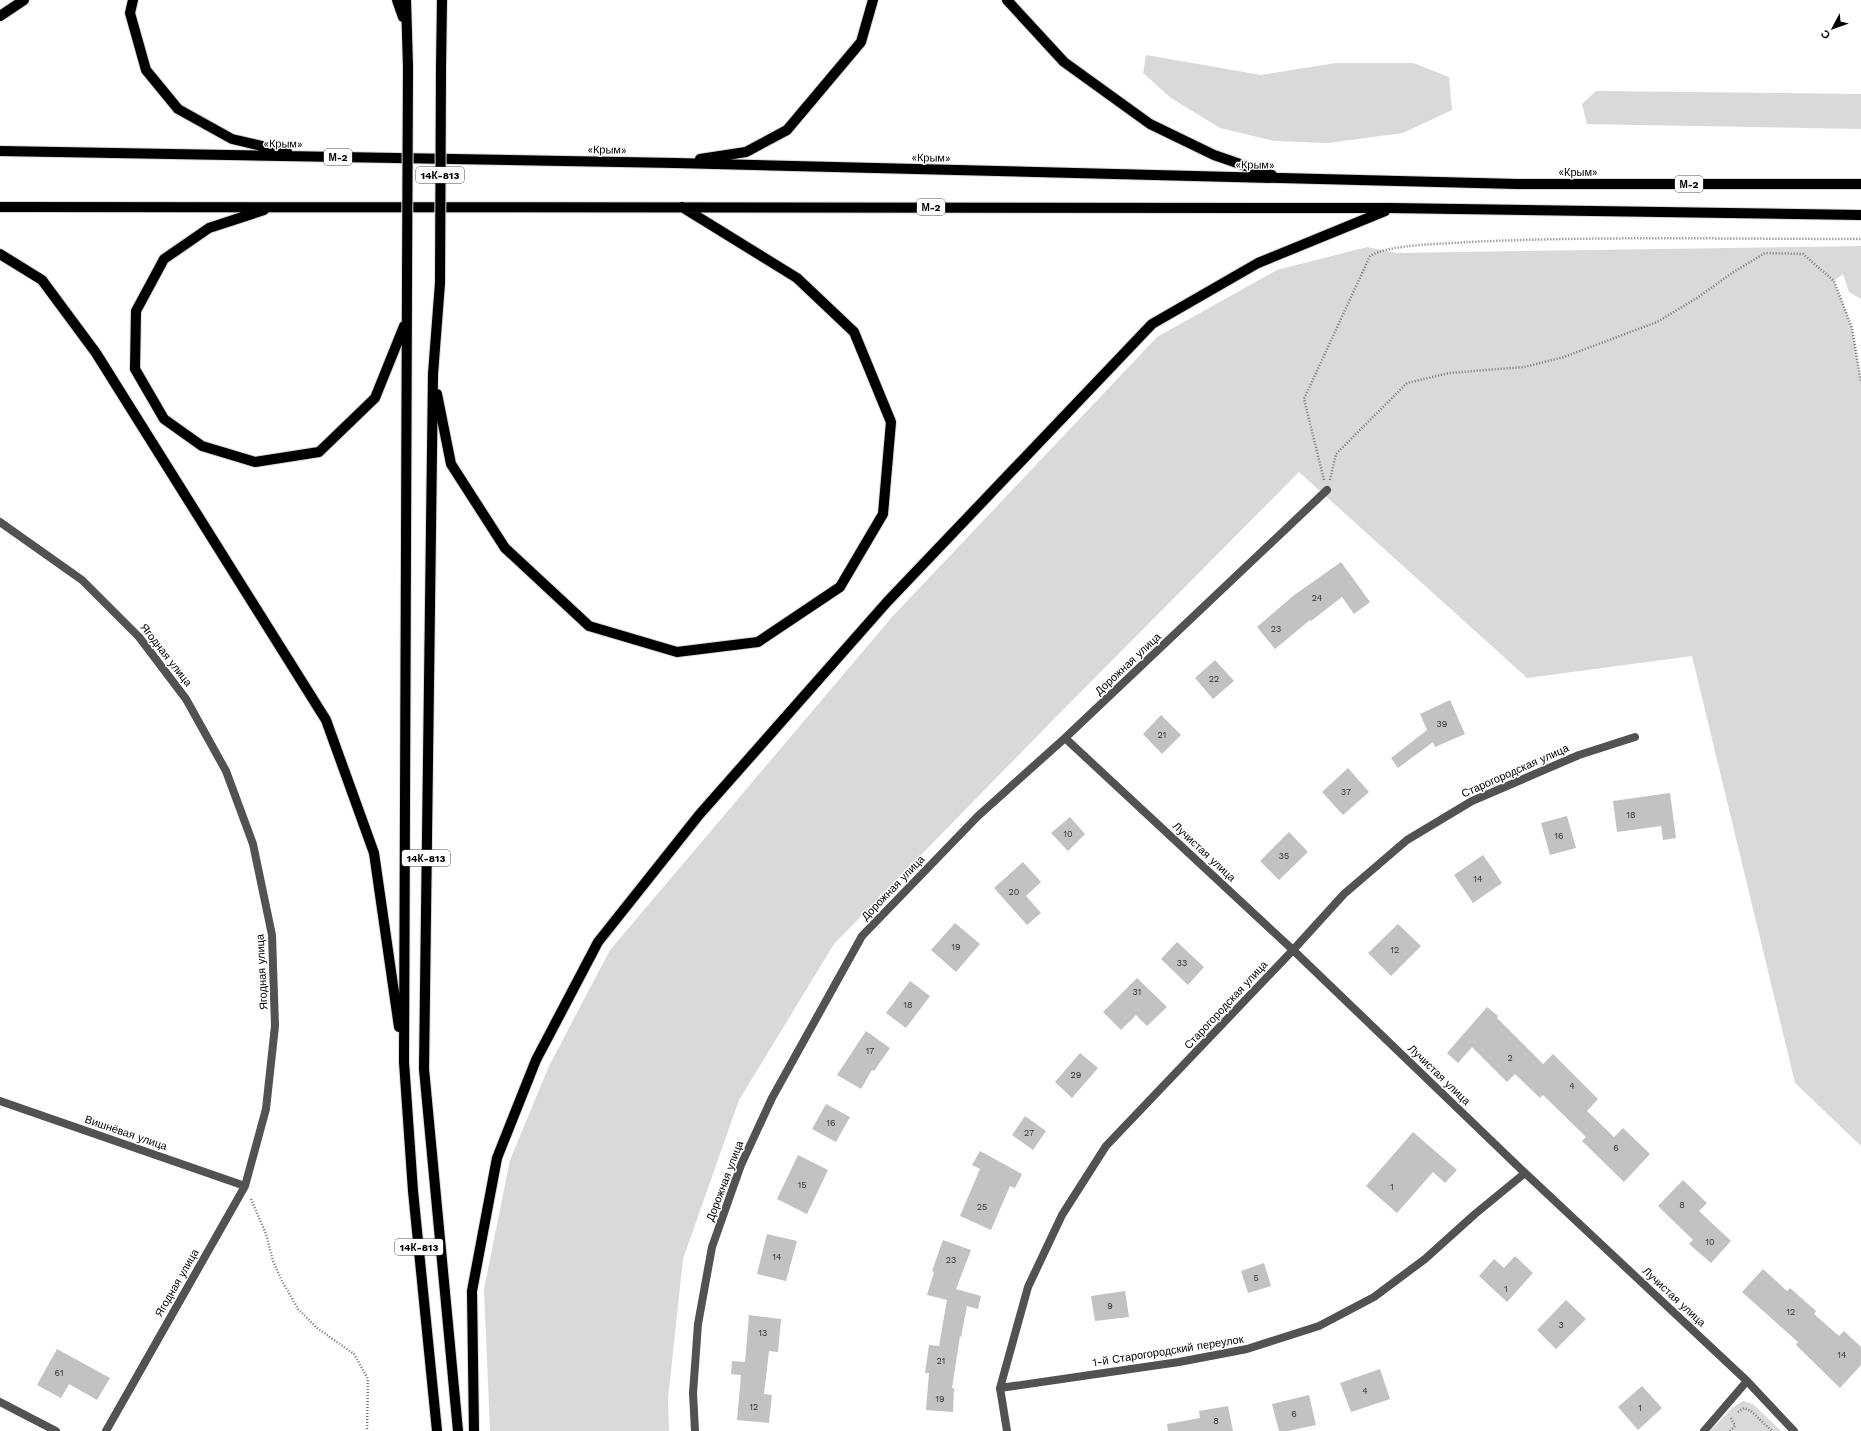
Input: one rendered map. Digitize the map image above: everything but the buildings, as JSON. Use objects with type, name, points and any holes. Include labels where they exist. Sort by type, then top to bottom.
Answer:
[{"type":"main road","points":[[0,16],[24,0]]},
{"type":"main road","points":[[133,0],[130,13],[146,70],[178,109],[232,139],[306,157]]},
{"type":"main road","points":[[397,0],[406,25]]},
{"type":"main road","name":"14К-813","points":[[406,0],[408,67],[404,1062],[413,1191],[437,1431]]},
{"type":"main road","points":[[675,163],[746,152],[787,130],[861,42],[873,0]]},
{"type":"main road","points":[[1007,0],[1064,62],[1150,124],[1214,155],[1281,178]]},
{"type":"main road","name":"14К-813","points":[[442,1],[440,283],[433,374],[424,1068],[458,1431]]},
{"type":"main road","name":"«Крым»","points":[[0,151],[675,163],[1517,184],[1861,184]]},
{"type":"main road","points":[[433,374],[451,464],[505,548],[589,626],[677,652],[758,642],[840,587],[882,514],[891,422],[854,332],[797,278],[682,206]]},
{"type":"main road","name":"М-2","points":[[0,207],[682,206],[1390,208],[1861,215]]},
{"type":"main road","points":[[273,207],[209,228],[164,259],[136,311],[135,369],[164,419],[202,446],[255,462],[319,452],[375,398],[406,320]]},
{"type":"main road","points":[[474,1431],[472,1291],[497,1158],[536,1060],[598,942],[699,815],[887,602],[1152,324],[1258,263],[1390,208]]},
{"type":"main road","points":[[0,254],[42,280],[96,353],[326,720],[374,853],[404,1062]]},
{"type":"street","name":"Дорожная улица","points":[[695,1431],[693,1393],[698,1324],[712,1247],[741,1165],[772,1098],[862,936],[978,816],[1065,738],[1327,490]]},
{"type":"street","name":"Ягодная улица","points":[[0,522],[82,580],[139,637],[186,699],[222,764],[253,844],[272,935],[275,1026],[266,1109],[245,1186],[106,1431]]},
{"type":"street","name":"Старогородская улица","points":[[1007,1431],[1000,1388],[1028,1287],[1062,1215],[1106,1146],[1293,950],[1344,894],[1407,840],[1472,801],[1579,755],[1635,737]]},
{"type":"street","name":"Лучистая улица","points":[[1065,738],[1293,950],[1525,1173],[1747,1381],[1794,1431]]},
{"type":"street","name":"Вишнёвая улица","points":[[0,1101],[245,1186]]},
{"type":"street","name":"1-й Старогородский переулок","points":[[1000,1388],[1179,1362],[1247,1349],[1319,1326],[1374,1297],[1419,1264],[1475,1214],[1525,1173]]},
{"type":"street","points":[[1704,1431],[1747,1381]]},
{"type":"street","points":[[0,1402],[56,1431]]},
{"type":"path","points":[[1327,490],[1304,399],[1370,256],[1376,252],[1433,245],[1520,240],[1861,239]]},
{"type":"path","points":[[1327,490],[1336,454],[1407,383],[1449,373],[1524,367],[1564,358],[1657,322],[1697,298],[1732,273],[1766,253],[1803,254],[1834,281],[1852,328],[1861,382]]},
{"type":"path","points":[[245,1186],[266,1234],[273,1261],[298,1309],[317,1328],[354,1354],[368,1379],[367,1431]]},
{"type":"path","points":[[1730,1431],[1735,1426],[1731,1419],[1744,1408],[1751,1411],[1772,1431]]},
{"type":"shaded area","points":[[1146,55],[1261,75],[1336,63],[1413,63],[1449,77],[1452,110],[1403,133],[1328,143],[1274,141],[1220,128],[1171,98],[1143,73]]},
{"type":"shaded area","points":[[1596,91],[1861,94],[1861,129],[1587,124],[1582,104]]},
{"type":"shaded area","points":[[1861,246],[1861,299],[1849,292],[1843,274],[1834,281],[1852,328],[1861,382],[1861,1146],[1795,1083],[1692,656],[1527,678],[1299,472],[1047,726],[834,944],[739,1100],[683,1259],[668,1399],[669,1431],[490,1431],[484,1289],[510,1160],[549,1066],[610,950],[892,617],[1157,337],[1277,270],[1367,247],[1397,253]]},
{"type":"shaded area","points":[[1743,1401],[1753,1404],[1781,1431],[1710,1431],[1732,1408]]}]
